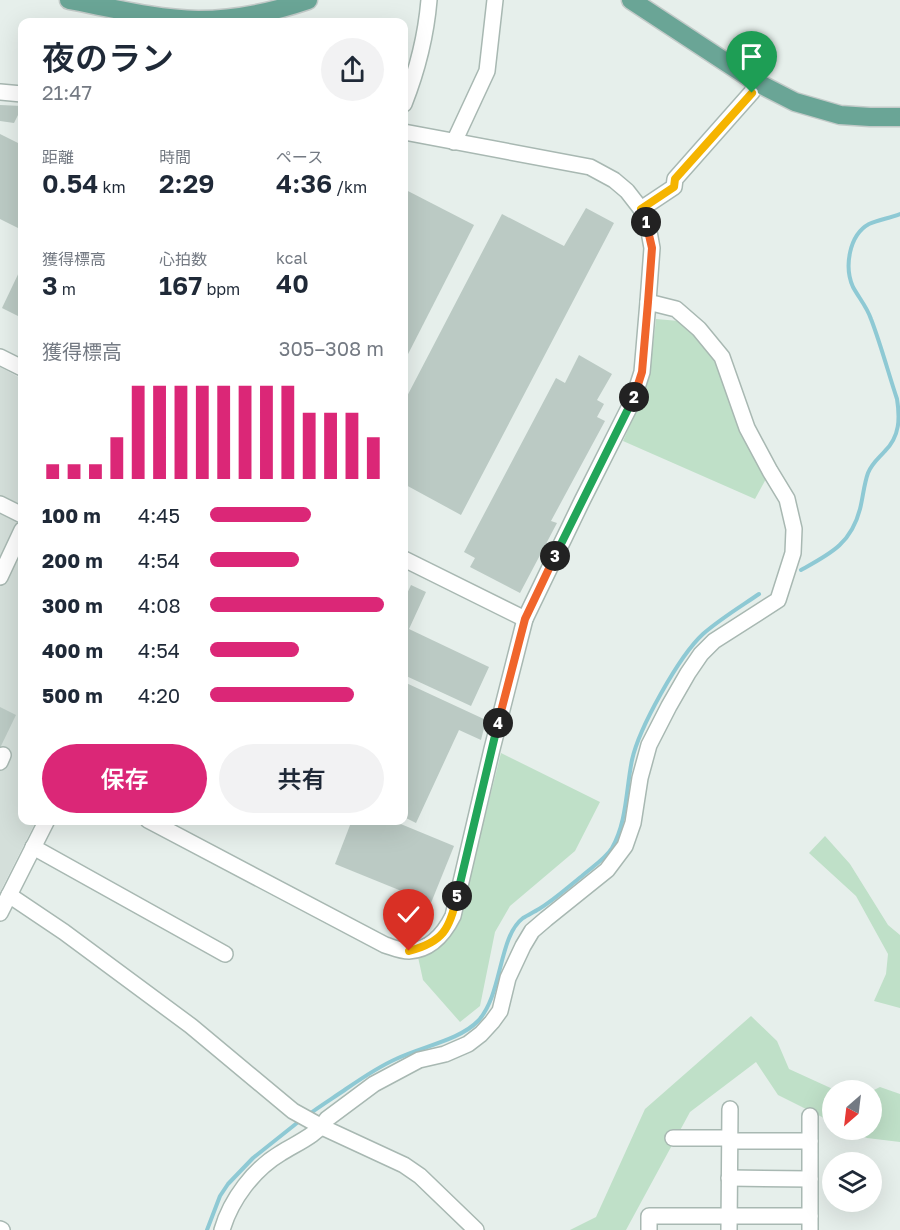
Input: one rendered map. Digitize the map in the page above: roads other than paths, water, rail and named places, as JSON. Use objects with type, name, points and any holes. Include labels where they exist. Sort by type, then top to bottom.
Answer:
[{"type":"main road","points":[[69,0],[177,18]]},
{"type":"main road","points":[[233,18],[262,13],[308,0]]},
{"type":"main road","points":[[631,0],[756,82],[795,102],[840,115],[900,117]]},
{"type":"street","points":[[408,92],[419,60],[429,0]]},
{"type":"street","points":[[454,142],[487,72],[494,7]]},
{"type":"street","points":[[646,206],[674,187],[675,179],[752,93],[756,82]]},
{"type":"street","points":[[0,92],[18,94]]},
{"type":"street","points":[[157,825],[398,950],[409,951],[429,945],[443,933],[453,916],[525,619],[633,400],[642,372],[652,248],[646,206],[614,180],[590,168],[408,133]]},
{"type":"street","points":[[222,1230],[240,1190],[278,1155],[374,1084],[419,1060],[445,1054],[468,1044],[492,1022],[500,1011],[508,978],[532,931],[608,870],[625,846],[633,823],[643,765],[649,745],[687,673],[714,641],[778,600],[793,553],[794,529],[787,499],[747,428],[722,357],[699,329],[676,309],[648,302]]},
{"type":"street","points":[[0,357],[18,366]]},
{"type":"street","points":[[0,504],[18,513]]},
{"type":"street","points":[[0,577],[18,539]]},
{"type":"street","points":[[408,561],[525,619]]},
{"type":"street","points":[[0,913],[44,825]]},
{"type":"street","points":[[33,848],[225,954]]},
{"type":"street","points":[[9,895],[64,932],[191,1026],[293,1111],[404,1165],[420,1176],[476,1230]]},
{"type":"street","points":[[729,1223],[730,1109]]},
{"type":"street","points":[[649,1230],[649,1216],[729,1223],[810,1223],[810,1116]]},
{"type":"street","points":[[674,1138],[810,1141]]},
{"type":"street","points":[[729,1178],[810,1179]]},
{"type":"waterway","points":[[801,570],[838,547],[851,531],[860,509],[868,473],[890,445],[896,433],[897,399],[869,315],[850,279],[849,261],[853,243],[862,229],[869,224],[900,214]]},
{"type":"waterway","points":[[308,1115],[383,1066],[461,1033],[478,1021],[492,996],[504,952],[515,927],[523,918],[561,893],[612,848],[621,827],[636,746],[661,693],[683,658],[703,634],[759,594]]},
{"type":"waterway","points":[[207,1230],[220,1196],[228,1184],[253,1158],[302,1119]]}]
